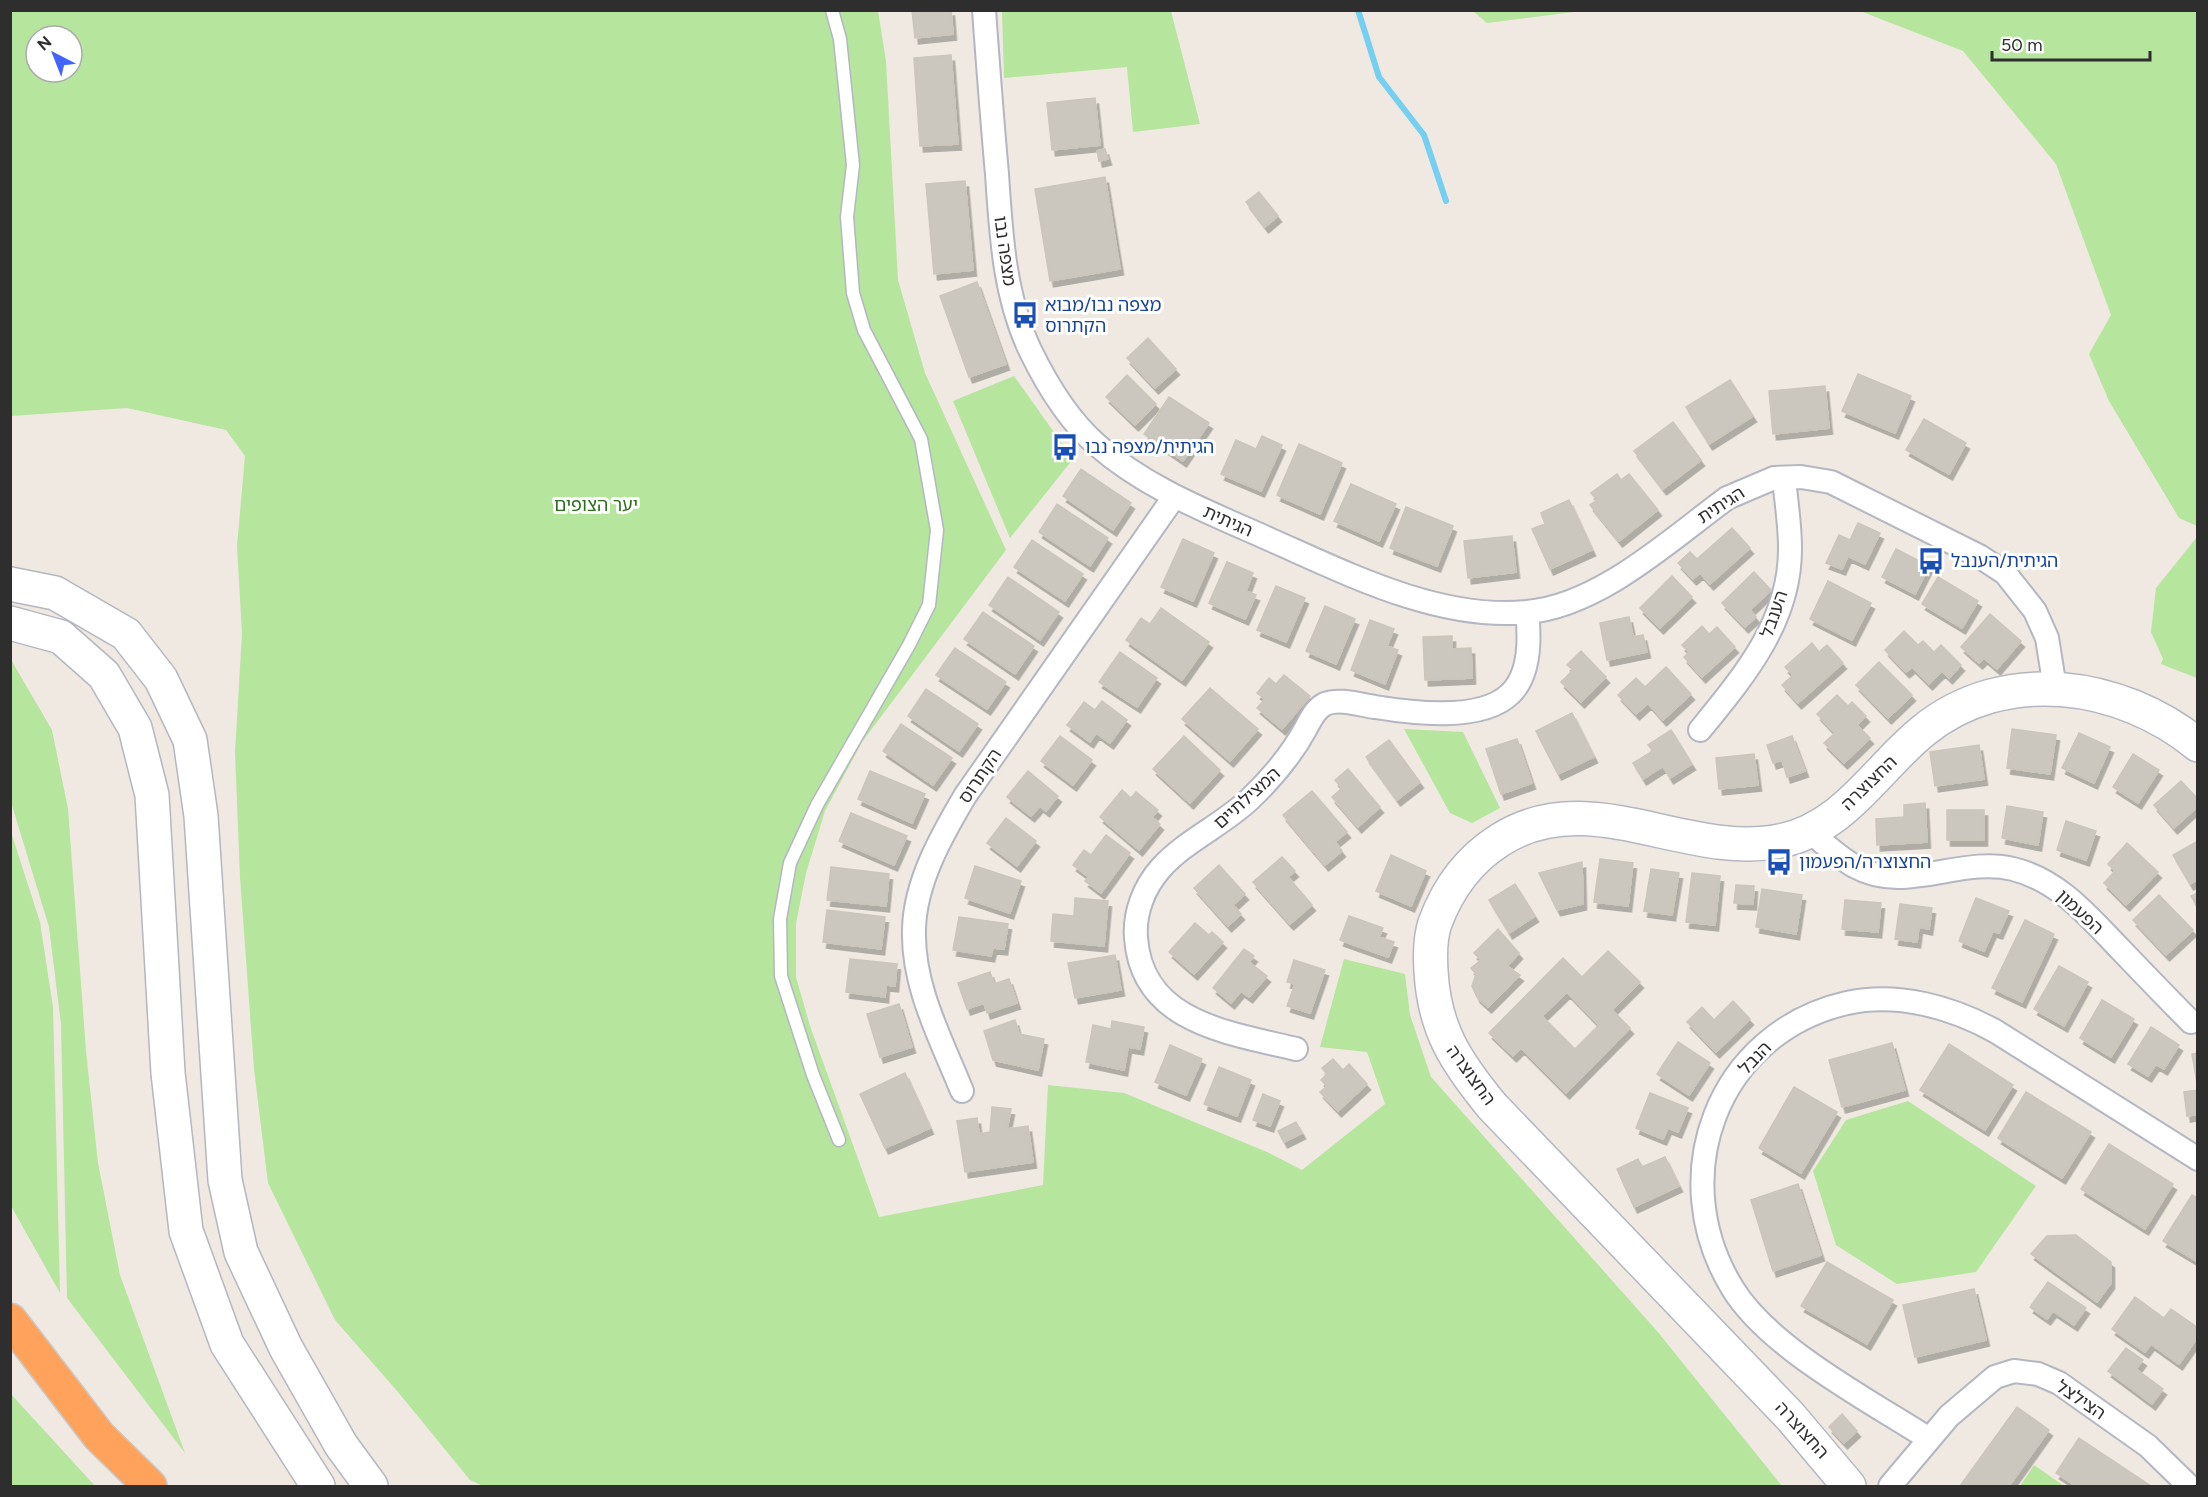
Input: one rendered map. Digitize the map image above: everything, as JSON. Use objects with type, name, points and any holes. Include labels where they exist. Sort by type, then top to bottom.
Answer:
[{"type":"highway","points":[[10,1320],[99,1436],[150,1486]]},
{"type":"main road","points":[[10,584],[55,593],[126,634],[161,679],[190,740],[201,816],[225,1180],[241,1252],[286,1348],[342,1444],[371,1486]]},
{"type":"main road","points":[[10,622],[61,636],[104,675],[135,728],[152,795],[168,1073],[186,1231],[227,1344],[318,1486]]},
{"type":"main road","points":[[2055,688],[2126,702],[2160,719],[2198,745]]},
{"type":"main road","name":"החצוצרה","points":[[1849,1486],[1790,1416],[1500,1115],[1474,1084],[1455,1058],[1444,1036],[1432,997],[1430,959],[1433,931],[1442,905],[1471,862],[1516,830],[1555,819],[1585,819],[1754,844],[1781,841],[1826,822],[1861,795],[1903,749],[1945,715],[1969,702],[2008,692],[2055,688]]},
{"type":"street","name":"מצפה נבו","points":[[984,10],[1001,233],[1006,274],[1016,316],[1050,387],[1069,416],[1096,445],[1174,497]]},
{"type":"street","name":"הגיתית","points":[[1174,497],[1409,597],[1472,609],[1527,612],[1565,604],[1594,593],[1727,498],[1751,486],[1773,478],[1831,482],[1979,556],[2005,573],[2035,611],[2043,629],[2055,688]]},
{"type":"street","name":"הענבל","points":[[1700,730],[1751,668],[1778,611],[1790,549],[1784,478]]},
{"type":"street","name":"הקתרוס","points":[[963,1091],[927,1003],[916,964],[914,927],[919,897],[931,863],[965,796],[1174,497]]},
{"type":"street","name":"המצילתיים","points":[[1296,1048],[1218,1030],[1167,1004],[1156,992],[1137,959],[1136,931],[1139,906],[1150,882],[1163,866],[1238,811],[1268,782],[1290,758],[1314,712],[1326,704],[1344,702],[1389,709],[1473,712],[1493,705],[1510,694],[1520,681],[1530,639],[1527,612]]},
{"type":"street","name":"הפעמון","points":[[1809,831],[1857,868],[1881,875],[1902,877],[1992,865],[2015,869],[2042,880],[2060,891],[2081,909],[2191,1022]]},
{"type":"street","name":"הנבל","points":[[1929,1439],[1781,1341],[1757,1320],[1734,1292],[1715,1259],[1705,1226],[1701,1191],[1702,1161],[1709,1128],[1742,1069],[1774,1038],[1795,1023],[1825,1011],[1848,1003],[1923,1003],[1970,1017],[1995,1031],[2198,1159]]},
{"type":"street","name":"הצילצל","points":[[1890,1486],[1949,1416],[1995,1377],[2014,1371],[2038,1374],[2059,1383],[2148,1446],[2188,1486]]},
{"type":"lane","points":[[832,10],[840,39],[853,165],[847,217],[853,293],[864,330],[921,439],[936,530],[928,605],[909,645],[817,805],[790,863],[780,919],[781,976],[813,1075],[839,1140]]},
{"type":"green space","name":"יער הצופים","points":[[11,11],[878,11],[886,61],[898,280],[925,373],[1006,550],[862,742],[825,811],[806,873],[796,923],[796,977],[810,1026],[879,1217],[1043,1185],[1048,1085],[1124,1093],[1267,1152],[1302,1170],[1385,1104],[1367,1052],[1320,1047],[1344,959],[1405,974],[1410,1015],[1431,1077],[1657,1331],[1782,1486],[483,1486],[470,1480],[335,1320],[268,1183],[254,1069],[240,877],[235,752],[242,634],[237,546],[245,456],[226,430],[127,408],[11,416]]},
{"type":"green space","points":[[1002,11],[1171,11],[1200,124],[1133,132],[1127,67],[1004,78]]},
{"type":"green space","points":[[1473,11],[1582,11],[1487,23]]},
{"type":"green space","points":[[1860,11],[2197,11],[2197,526],[2179,518],[2109,401],[2089,354],[2111,315],[2056,164],[1963,51]]},
{"type":"green space","points":[[1014,376],[1073,459],[1010,538],[953,401]]},
{"type":"green space","points":[[2197,537],[2197,678],[2161,664],[2163,659],[2151,632],[2156,588]]},
{"type":"green space","points":[[10,658],[52,730],[68,809],[86,1051],[98,1163],[120,1275],[185,1453],[67,1298],[61,1024],[49,927],[11,802]]},
{"type":"green space","points":[[1404,729],[1463,732],[1500,808],[1472,823],[1450,813]]},
{"type":"green space","points":[[11,832],[40,922],[53,1007],[60,1293],[11,1206]]},
{"type":"green space","points":[[1908,1101],[2036,1186],[1976,1272],[1897,1284],[1836,1245],[1813,1171],[1846,1120]]},
{"type":"green space","points":[[10,1393],[95,1486],[11,1486]]},
{"type":"green space","points":[[2034,1465],[2064,1486],[2020,1486]]},
{"type":"building","points":[[912,10],[951,10],[953,34],[915,38]]},
{"type":"building","points":[[951,55],[958,144],[920,146],[914,58]]},
{"type":"building","points":[[1095,98],[1100,145],[1052,150],[1047,103]]},
{"type":"building","points":[[1105,149],[1108,159],[1099,161],[1097,151]]},
{"type":"building","points":[[1105,177],[1120,269],[1050,281],[1035,189]]},
{"type":"building","points":[[965,181],[973,270],[934,274],[926,184]]},
{"type":"building","points":[[1259,192],[1278,216],[1265,227],[1246,202]]},
{"type":"building","points":[[977,282],[1006,364],[969,377],[940,296]]},
{"type":"building","points":[[1148,338],[1176,369],[1155,388],[1127,358]]},
{"type":"building","points":[[1858,374],[1911,396],[1895,433],[1842,411]]},
{"type":"building","points":[[1127,375],[1156,404],[1135,425],[1106,397]]},
{"type":"building","points":[[1730,380],[1753,416],[1709,444],[1686,407]]},
{"type":"building","points":[[1825,386],[1829,428],[1773,434],[1769,391]]},
{"type":"building","points":[[1169,397],[1209,423],[1183,461],[1144,434]]},
{"type":"building","points":[[1924,419],[1966,443],[1949,474],[1906,450]]},
{"type":"building","points":[[1673,422],[1701,460],[1663,489],[1634,451]]},
{"type":"building","points":[[1262,436],[1282,445],[1261,491],[1221,474],[1236,440],[1256,449]]},
{"type":"building","points":[[1299,444],[1342,463],[1320,514],[1277,495]]},
{"type":"building","points":[[1081,469],[1131,503],[1113,530],[1063,496]]},
{"type":"building","points":[[1617,474],[1621,480],[1629,474],[1658,510],[1619,541],[1590,505],[1597,500],[1591,493]]},
{"type":"building","points":[[1351,484],[1396,504],[1379,541],[1334,521]]},
{"type":"building","points":[[1569,500],[1592,550],[1550,569],[1532,529],[1545,524],[1541,513]]},
{"type":"building","points":[[1057,504],[1108,538],[1090,566],[1039,532]]},
{"type":"building","points":[[1406,507],[1453,526],[1437,566],[1390,548]]},
{"type":"building","points":[[1858,523],[1880,533],[1865,564],[1848,556],[1842,569],[1826,563],[1839,535],[1850,540]]},
{"type":"building","points":[[1732,528],[1750,548],[1710,584],[1700,573],[1693,579],[1678,563],[1690,552],[1697,559]]},
{"type":"building","points":[[1512,536],[1516,572],[1468,578],[1464,541]]},
{"type":"building","points":[[1183,539],[1214,553],[1193,601],[1161,587]]},
{"type":"building","points":[[1032,540],[1083,574],[1065,601],[1014,567]]},
{"type":"building","points":[[1896,549],[1929,566],[1915,594],[1882,577]]},
{"type":"building","points":[[1227,562],[1253,573],[1246,591],[1256,595],[1245,619],[1209,603]]},
{"type":"building","points":[[1754,572],[1771,590],[1750,610],[1756,617],[1745,627],[1722,603]]},
{"type":"building","points":[[1672,576],[1692,597],[1660,628],[1640,608]]},
{"type":"building","points":[[1008,577],[1059,612],[1040,640],[989,605]]},
{"type":"building","points":[[1938,577],[1978,601],[1962,628],[1922,604]]},
{"type":"building","points":[[1828,581],[1871,603],[1852,640],[1810,619]]},
{"type":"building","points":[[1276,586],[1305,598],[1286,642],[1257,630]]},
{"type":"building","points":[[1325,606],[1355,619],[1336,664],[1306,651]]},
{"type":"building","points":[[1161,608],[1209,642],[1182,680],[1126,640],[1141,618],[1150,624]]},
{"type":"building","points":[[983,612],[1034,646],[1015,674],[964,639]]},
{"type":"building","points":[[1990,614],[2021,641],[1997,669],[1984,658],[1979,663],[1961,647]]},
{"type":"building","points":[[1629,617],[1633,637],[1643,635],[1647,652],[1607,660],[1600,623]]},
{"type":"building","points":[[1370,620],[1394,629],[1387,646],[1398,650],[1385,684],[1351,670]]},
{"type":"building","points":[[1702,626],[1709,634],[1717,627],[1735,647],[1702,677],[1684,657],[1689,652],[1682,645]]},
{"type":"building","points":[[1904,631],[1918,645],[1923,641],[1934,652],[1941,645],[1961,665],[1949,678],[1942,671],[1929,684],[1912,667],[1906,672],[1885,650]]},
{"type":"building","points":[[1452,636],[1452,649],[1471,648],[1472,678],[1425,680],[1423,637]]},
{"type":"building","points":[[1812,643],[1819,652],[1827,645],[1843,663],[1798,703],[1782,685],[1793,675],[1785,667]]},
{"type":"building","points":[[955,648],[1006,682],[987,709],[936,675]]},
{"type":"building","points":[[1581,651],[1606,677],[1581,702],[1561,682],[1573,670],[1567,665]]},
{"type":"building","points":[[1120,652],[1157,678],[1137,707],[1099,682]]},
{"type":"building","points":[[1879,662],[1912,695],[1888,718],[1856,685]]},
{"type":"building","points":[[1666,667],[1691,694],[1663,720],[1648,703],[1636,714],[1618,695],[1636,678],[1645,687]]},
{"type":"building","points":[[1284,675],[1310,696],[1282,729],[1257,708],[1265,699],[1257,693],[1269,678],[1276,684]]},
{"type":"building","points":[[1210,688],[1258,729],[1230,761],[1182,719]]},
{"type":"building","points":[[926,689],[978,724],[959,751],[908,716]]},
{"type":"building","points":[[1837,695],[1848,706],[1852,702],[1866,716],[1857,725],[1870,738],[1844,763],[1824,743],[1835,733],[1817,714]]},
{"type":"building","points":[[1102,701],[1127,720],[1110,743],[1096,733],[1090,742],[1067,725],[1084,702],[1095,710]]},
{"type":"building","points":[[1572,713],[1594,757],[1558,774],[1536,731]]},
{"type":"building","points":[[901,724],[952,758],[933,785],[883,751]]},
{"type":"building","points":[[2012,729],[2056,735],[2050,774],[2007,768]]},
{"type":"building","points":[[1671,730],[1692,764],[1670,778],[1663,766],[1643,779],[1633,763],[1653,751],[1648,745]]},
{"type":"building","points":[[2079,733],[2110,747],[2094,783],[2062,768]]},
{"type":"building","points":[[1060,736],[1092,760],[1073,785],[1041,761]]},
{"type":"building","points":[[1184,736],[1220,770],[1190,803],[1153,769]]},
{"type":"building","points":[[1792,736],[1805,771],[1787,777],[1782,760],[1773,763],[1767,745]]},
{"type":"building","points":[[1517,739],[1532,783],[1501,794],[1486,749]]},
{"type":"building","points":[[1389,740],[1420,782],[1397,800],[1366,757]]},
{"type":"building","points":[[1979,745],[1984,779],[1935,786],[1930,752]]},
{"type":"building","points":[[1754,754],[1758,785],[1719,789],[1716,758]]},
{"type":"building","points":[[2133,754],[2159,770],[2138,803],[2113,787]]},
{"type":"building","points":[[1348,769],[1380,807],[1358,827],[1332,797],[1342,788],[1335,780]]},
{"type":"building","points":[[870,771],[925,794],[912,823],[858,799]]},
{"type":"building","points":[[1028,771],[1058,796],[1046,811],[1040,806],[1031,816],[1007,797]]},
{"type":"building","points":[[2181,781],[2198,799],[2198,806],[2174,828],[2154,805]]},
{"type":"building","points":[[1122,790],[1131,798],[1136,792],[1158,810],[1152,817],[1160,824],[1139,850],[1100,817]]},
{"type":"building","points":[[1312,791],[1347,832],[1335,842],[1342,851],[1325,865],[1283,815]]},
{"type":"building","points":[[1925,803],[1927,842],[1877,845],[1876,819],[1904,817],[1904,805]]},
{"type":"building","points":[[2007,806],[2043,812],[2038,845],[2002,838]]},
{"type":"building","points":[[1947,810],[1984,810],[1984,840],[1947,840]]},
{"type":"building","points":[[851,813],[907,836],[894,865],[839,841]]},
{"type":"building","points":[[1006,818],[1036,841],[1017,866],[987,843]]},
{"type":"building","points":[[2066,821],[2096,831],[2086,860],[2057,850]]},
{"type":"building","points":[[1106,835],[1130,853],[1101,893],[1085,881],[1089,877],[1073,865],[1084,850],[1091,855]]},
{"type":"building","points":[[2198,841],[2198,879],[2190,884],[2173,855]]},
{"type":"building","points":[[2127,843],[2158,872],[2126,905],[2104,883],[2115,871],[2108,864]]},
{"type":"building","points":[[1391,855],[1426,871],[1411,906],[1376,891]]},
{"type":"building","points":[[1282,857],[1295,871],[1288,877],[1312,905],[1290,924],[1253,882]]},
{"type":"building","points":[[1600,859],[1633,863],[1628,906],[1594,902]]},
{"type":"building","points":[[1582,862],[1583,904],[1557,910],[1539,873]]},
{"type":"building","points":[[1219,865],[1245,894],[1233,905],[1241,914],[1228,926],[1194,888]]},
{"type":"building","points":[[975,866],[1021,881],[1010,913],[965,898]]},
{"type":"building","points":[[831,867],[889,874],[886,906],[827,900]]},
{"type":"building","points":[[1651,869],[1679,873],[1672,915],[1644,911]]},
{"type":"building","points":[[1692,873],[1720,876],[1715,925],[1686,922]]},
{"type":"building","points":[[1515,884],[1535,916],[1509,933],[1489,900]]},
{"type":"building","points":[[1736,885],[1754,886],[1753,904],[1734,903]]},
{"type":"building","points":[[1762,889],[1802,895],[1796,934],[1756,927]]},
{"type":"building","points":[[2198,893],[2198,908],[2191,896]]},
{"type":"building","points":[[2159,895],[2193,930],[2166,955],[2133,920]]},
{"type":"building","points":[[1075,898],[1108,901],[1104,946],[1051,941],[1053,914],[1074,916]]},
{"type":"building","points":[[1976,898],[2009,911],[1999,933],[1993,931],[1984,951],[1959,941]]},
{"type":"building","points":[[1845,900],[1881,903],[1878,932],[1842,929]]},
{"type":"building","points":[[1900,904],[1932,908],[1929,929],[1919,927],[1917,942],[1895,939]]},
{"type":"building","points":[[827,910],[885,917],[881,949],[823,942]]},
{"type":"building","points":[[1349,916],[1383,928],[1379,937],[1394,942],[1388,957],[1340,940]]},
{"type":"building","points":[[959,917],[1008,924],[1004,949],[993,948],[991,956],[953,950]]},
{"type":"building","points":[[2025,920],[2054,934],[2022,1002],[1992,988]]},
{"type":"building","points":[[1195,923],[1209,935],[1212,932],[1223,942],[1194,974],[1169,952]]},
{"type":"building","points":[[1498,929],[1519,953],[1507,966],[1520,975],[1488,1007],[1477,997],[1472,986],[1476,974],[1471,968],[1481,960],[1474,953]]},
{"type":"building","points":[[1244,949],[1254,956],[1249,962],[1267,976],[1249,997],[1241,991],[1231,1003],[1213,988]]},
{"type":"building","points":[[1608,951],[1640,982],[1612,1010],[1630,1028],[1566,1093],[1521,1048],[1513,1056],[1489,1033],[1563,958],[1582,977]],"holes":[[[1567,992],[1599,1025],[1575,1049],[1542,1016]]]},
{"type":"building","points":[[1115,955],[1121,990],[1075,998],[1068,963]]},
{"type":"building","points":[[850,959],[897,964],[895,986],[886,985],[885,997],[846,992]]},
{"type":"building","points":[[1294,960],[1325,970],[1310,1013],[1287,1006],[1295,984],[1287,982]]},
{"type":"building","points":[[2059,966],[2088,982],[2064,1026],[2034,1009]]},
{"type":"building","points":[[990,972],[994,984],[1009,979],[1017,1003],[987,1013],[984,1003],[967,1009],[958,983]]},
{"type":"building","points":[[2102,1000],[2134,1019],[2111,1057],[2080,1038]]},
{"type":"building","points":[[1733,1001],[1750,1019],[1716,1052],[1687,1022],[1702,1007],[1714,1020]]},
{"type":"building","points":[[899,1004],[912,1047],[880,1057],[867,1014]]},
{"type":"building","points":[[1015,1020],[1019,1034],[1044,1039],[1038,1070],[993,1060],[984,1031]]},
{"type":"building","points":[[1112,1021],[1144,1027],[1140,1049],[1128,1047],[1124,1070],[1086,1062],[1093,1025],[1111,1029]]},
{"type":"building","points":[[2151,1027],[2179,1045],[2164,1069],[2156,1064],[2148,1076],[2128,1064]]},
{"type":"building","points":[[1678,1042],[1710,1063],[1689,1095],[1657,1074]]},
{"type":"building","points":[[1892,1043],[1905,1090],[1842,1107],[1829,1060]]},
{"type":"building","points":[[1949,1044],[2013,1085],[1985,1130],[1920,1090]]},
{"type":"building","points":[[1170,1045],[1202,1059],[1186,1095],[1155,1082]]},
{"type":"building","points":[[2198,1053],[2198,1089],[2192,1054]]},
{"type":"building","points":[[1333,1059],[1343,1070],[1349,1064],[1367,1084],[1338,1111],[1320,1092],[1327,1086],[1321,1080],[1327,1074],[1322,1068]]},
{"type":"building","points":[[1219,1067],[1251,1080],[1237,1116],[1204,1104]]},
{"type":"building","points":[[905,1073],[930,1128],[885,1148],[860,1094]]},
{"type":"building","points":[[1794,1087],[1837,1112],[1801,1173],[1759,1148]]},
{"type":"building","points":[[2198,1090],[2198,1114],[2187,1116],[2184,1092]]},
{"type":"building","points":[[2026,1092],[2091,1132],[2062,1178],[1998,1138]]},
{"type":"building","points":[[1650,1093],[1688,1108],[1678,1132],[1668,1128],[1663,1139],[1636,1128]]},
{"type":"building","points":[[1263,1094],[1280,1101],[1270,1126],[1253,1120]]},
{"type":"building","points":[[992,1107],[1011,1109],[1007,1129],[1028,1126],[1033,1162],[965,1172],[957,1121],[977,1118],[979,1134],[990,1132]]},
{"type":"building","points":[[1296,1122],[1302,1133],[1284,1142],[1278,1131]]},
{"type":"building","points":[[2109,1144],[2173,1184],[2145,1229],[2081,1189]]},
{"type":"building","points":[[1665,1157],[1679,1186],[1634,1207],[1617,1169],[1638,1159],[1642,1167]]},
{"type":"building","points":[[1798,1184],[1821,1255],[1773,1271],[1751,1200]]},
{"type":"building","points":[[2192,1195],[2198,1198],[2198,1262],[2163,1241]]},
{"type":"building","points":[[2076,1235],[2111,1262],[2111,1283],[2097,1302],[2031,1254],[2047,1236]]},
{"type":"building","points":[[1827,1262],[1893,1300],[1867,1344],[1801,1306]]},
{"type":"building","points":[[2048,1282],[2086,1308],[2074,1325],[2053,1311],[2047,1319],[2030,1307]]},
{"type":"building","points":[[1974,1289],[1986,1340],[1915,1357],[1903,1305]]},
{"type":"building","points":[[2135,1297],[2164,1318],[2171,1309],[2198,1328],[2198,1337],[2179,1364],[2151,1344],[2145,1352],[2112,1329]]},
{"type":"building","points":[[2126,1348],[2143,1360],[2136,1369],[2163,1389],[2152,1404],[2108,1371]]},
{"type":"building","points":[[2017,1407],[2049,1430],[2009,1486],[1960,1486]]},
{"type":"building","points":[[1842,1414],[1857,1431],[1844,1443],[1829,1427]]},
{"type":"building","points":[[2079,1438],[2151,1486],[2076,1486],[2056,1473]]},
{"type":"waterway","points":[[1358,10],[1379,77],[1424,135],[1446,201]]},
{"type":"place","name":"מצפה נבו/מבוא הקתרוס","points":[[1025,315]]},
{"type":"place","name":"הגיתית/מצפה נבו","points":[[1065,447]]},
{"type":"place","name":"הגיתית/הענבל","points":[[1931,561]]},
{"type":"place","name":"החצוצרה/הפעמון","points":[[1779,862]]}]
